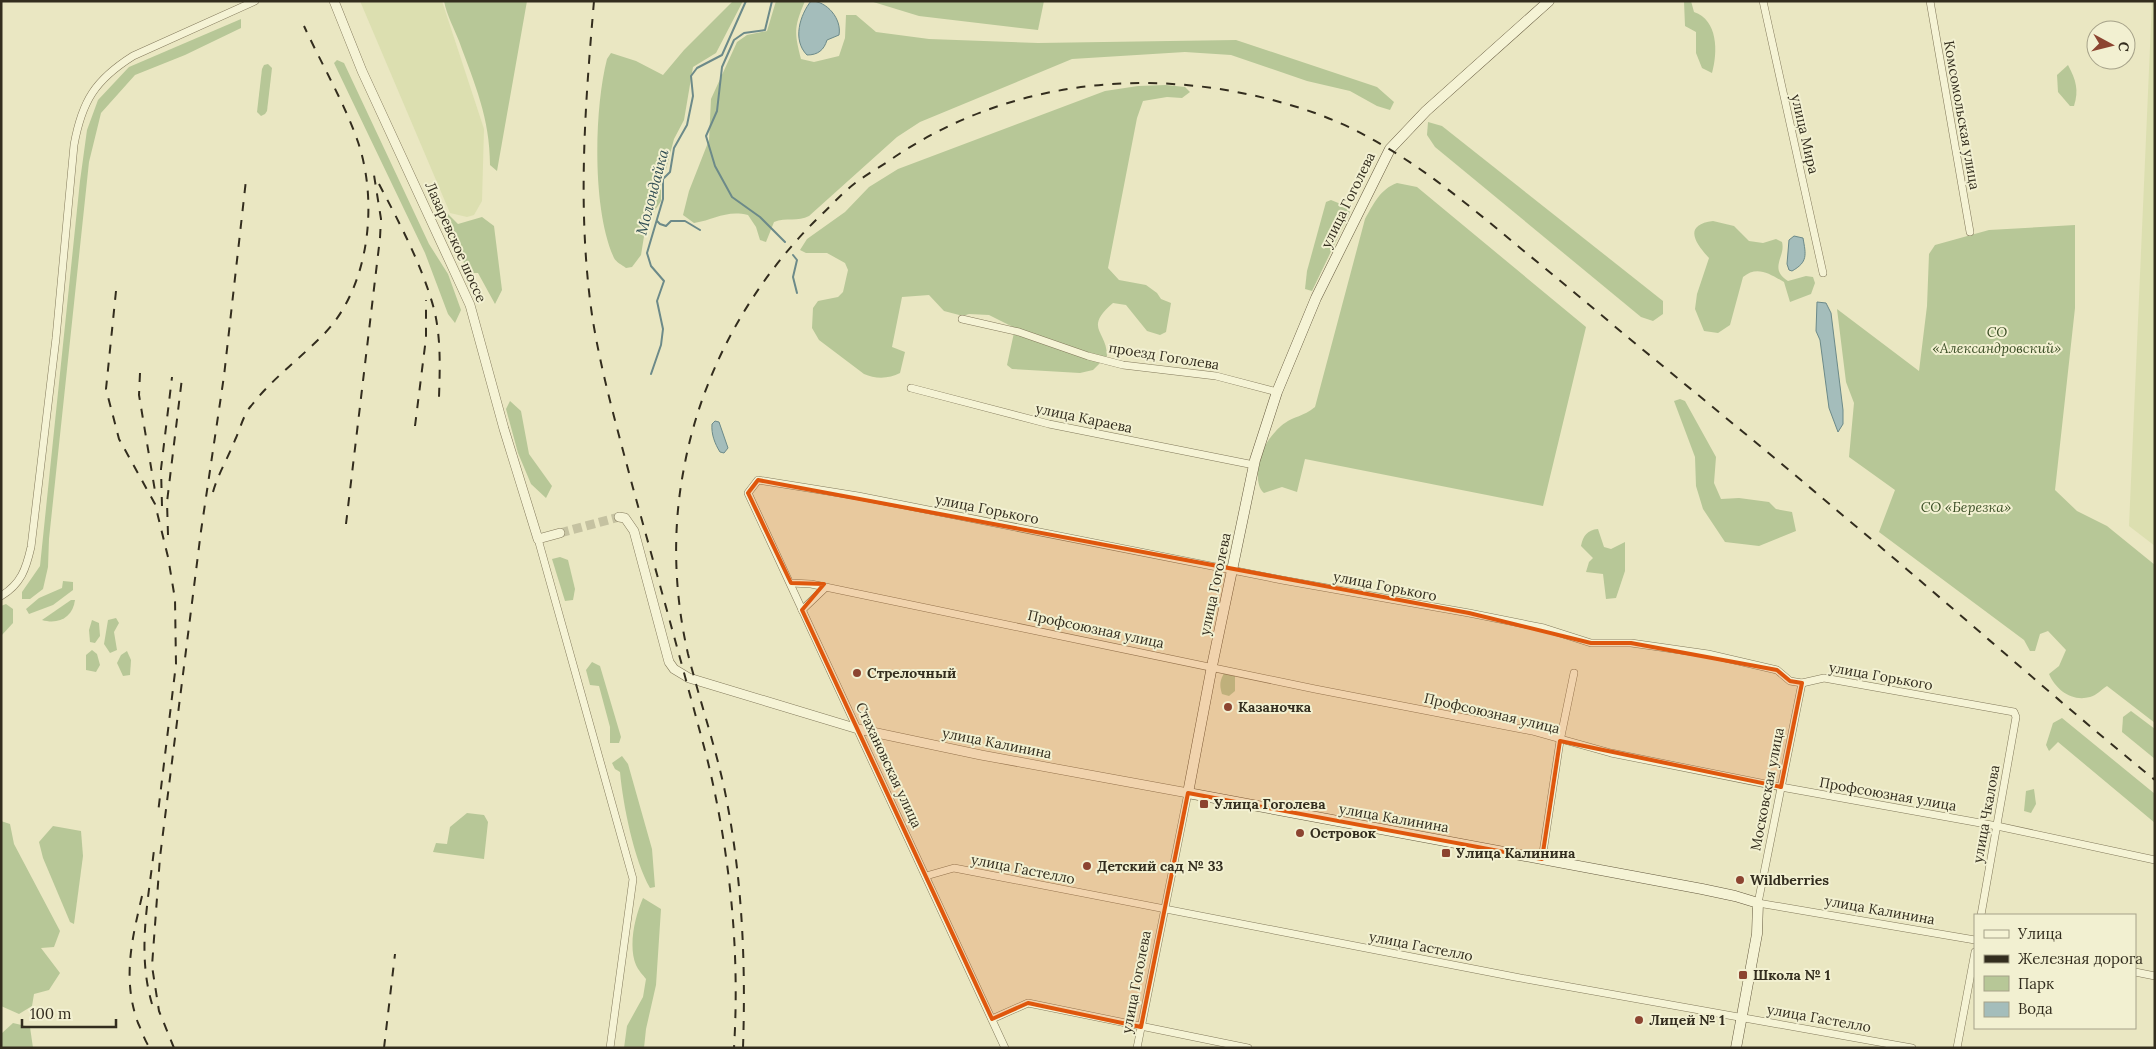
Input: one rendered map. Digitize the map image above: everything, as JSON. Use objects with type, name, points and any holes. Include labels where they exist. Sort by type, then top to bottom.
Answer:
[{"type":"main road","name":"улица Гоголева","points":[[1188,793],[1231,570],[1254,465],[1277,392],[1316,298],[1390,149],[1426,111],[1549,1]]},
{"type":"main road","name":"улица Калинина","points":[[1188,793],[1735,896],[1758,903]]},
{"type":"main road","name":"Московская улица","points":[[1736,1048],[1757,934],[1758,903]]},
{"type":"street","points":[[1,596],[12,589],[21,578],[31,547],[56,338],[74,145],[79,119],[88,98],[115,67],[133,56],[255,1]]},
{"type":"street","name":"Лазаревское шоссе","points":[[334,1],[362,71],[470,305],[504,429],[538,538]]},
{"type":"street","name":"улица Мира","points":[[1762,1],[1823,273]]},
{"type":"street","name":"Комсомольская улица","points":[[1930,1],[1970,232]]},
{"type":"street","name":"проезд Гоголева","points":[[962,318],[1019,332],[1088,356],[1123,365],[1216,376],[1277,392]]},
{"type":"street","name":"улица Караева","points":[[911,388],[1049,424],[1254,465]]},
{"type":"street","name":"улица Горького","points":[[748,493],[755,483],[764,480],[858,496],[1231,570],[1544,628],[1590,643],[1631,642],[1708,654],[1777,670],[1790,681],[1802,683],[1824,678],[2014,712],[2016,717]]},
{"type":"street","name":"Стахановская улица","points":[[748,493],[1005,1048]]},
{"type":"street","name":"улица Калинина","points":[[619,517],[624,518],[634,531],[669,662],[674,669],[696,680],[858,729],[981,755],[1188,793]]},
{"type":"street","points":[[560,533],[538,538],[633,879],[610,1048]]},
{"type":"street","name":"Профсоюзная улица","points":[[791,583],[811,584],[1212,666],[1315,689],[1532,731],[1560,741],[1782,787],[1997,826],[2155,860]]},
{"type":"street","points":[[802,610],[825,588]]},
{"type":"street","points":[[1542,859],[1560,741],[1574,672]]},
{"type":"street","name":"Московская улица","points":[[1758,903],[1802,683]]},
{"type":"street","name":"улица Чкалова","points":[[1981,914],[2016,717]]},
{"type":"street","name":"улица Гоголева","points":[[1137,1048],[1188,793]]},
{"type":"street","name":"улица Гастелло","points":[[926,876],[954,868],[1515,977],[1912,1048]]},
{"type":"street","name":"улица Калинина","points":[[1758,903],[1974,940]]},
{"type":"street","points":[[1957,1048],[1974,957]]},
{"type":"street","points":[[2136,972],[2155,976]]},
{"type":"street","points":[[992,1019],[1028,1003],[1248,1048]]},
{"type":"highlighted area","points":[[758,480],[1469,613],[1591,643],[1631,643],[1777,670],[1790,681],[1802,683],[1781,787],[1560,741],[1542,859],[1188,793],[1141,1027],[1028,1003],[992,1019],[802,610],[824,584],[791,583],[748,493]]},
{"type":"green space","points":[[360,1],[442,1],[484,129],[482,201],[474,215],[467,217],[450,213]]},
{"type":"green space","points":[[444,1],[527,1],[497,171],[490,165],[487,132],[476,87]]},
{"type":"green space","points":[[733,1],[743,1],[716,53],[693,67],[684,120],[674,139],[666,169],[661,177],[661,201],[646,224],[641,255],[632,267],[626,268],[614,258],[607,238],[599,187],[597,160],[598,132],[607,59],[611,53],[636,61],[663,75],[684,50]]},
{"type":"green space","points":[[776,1],[805,1],[797,24],[796,36],[801,59],[814,62],[839,56],[845,38],[846,15],[856,15],[876,32],[929,39],[1038,43],[1236,40],[1377,87],[1394,102],[1390,110],[1377,106],[1350,91],[1307,81],[1231,55],[1185,52],[1072,59],[920,122],[897,137],[809,216],[801,219],[774,222],[766,242],[760,240],[756,227],[748,215],[726,215],[694,223],[683,215],[689,191],[709,140],[711,99],[737,42],[747,35],[767,31]]},
{"type":"green space","points":[[870,1],[1044,1],[1038,30],[919,16]]},
{"type":"green space","points":[[1684,1],[1691,1],[1694,12],[1702,16],[1712,29],[1715,56],[1712,73],[1702,68],[1696,53],[1696,32],[1685,26]]},
{"type":"green space","points":[[2152,1],[2155,1],[2155,546],[2129,526]]},
{"type":"green space","points":[[241,19],[241,28],[185,55],[135,75],[101,113],[89,162],[49,539],[48,567],[43,589],[30,599],[22,599],[22,592],[40,566],[80,181],[87,130],[98,100],[129,67]]},
{"type":"green space","points":[[337,60],[344,63],[429,244],[448,274],[461,310],[455,323],[448,314],[425,253],[334,63]]},
{"type":"green space","points":[[268,64],[272,68],[267,111],[261,116],[257,112],[262,69],[264,65]]},
{"type":"green space","points":[[2068,65],[2076,85],[2074,106],[2070,106],[2058,92],[2057,75]]},
{"type":"green space","points":[[1166,85],[1185,87],[1190,92],[1182,98],[1167,97],[1143,101],[1137,118],[1108,268],[1119,280],[1146,285],[1157,293],[1161,299],[1171,303],[1166,332],[1160,335],[1147,331],[1126,305],[1113,303],[1099,319],[1098,324],[1107,356],[1093,370],[1080,373],[1012,369],[1007,365],[1015,328],[989,315],[969,314],[963,316],[944,311],[929,295],[902,297],[892,347],[905,352],[900,373],[896,375],[882,378],[864,374],[819,340],[812,328],[813,308],[818,301],[838,297],[843,292],[848,270],[845,263],[827,253],[806,253],[800,250],[807,239],[845,212],[869,187],[898,169],[1105,91],[1138,86]]},
{"type":"green space","points":[[1428,122],[1442,126],[1663,301],[1663,314],[1653,321],[1641,317],[1435,147],[1427,135]]},
{"type":"green space","points":[[1397,183],[1417,187],[1586,327],[1543,506],[1305,459],[1297,492],[1282,487],[1264,493],[1261,489],[1258,479],[1258,466],[1267,443],[1282,425],[1315,407],[1365,219],[1382,193]]},
{"type":"green space","points":[[1331,200],[1348,207],[1350,212],[1312,291],[1305,289],[1307,271],[1326,202]]},
{"type":"green space","points":[[443,209],[458,224],[482,217],[494,226],[502,290],[495,304],[478,273],[469,273],[438,210]]},
{"type":"green space","points":[[1713,221],[1734,226],[1749,241],[1763,243],[1776,239],[1782,242],[1779,272],[1788,281],[1806,276],[1813,277],[1815,283],[1811,294],[1790,302],[1784,282],[1764,272],[1748,273],[1743,277],[1730,325],[1718,333],[1704,331],[1695,309],[1697,294],[1709,258],[1694,236],[1697,226]]},
{"type":"green space","name":"СО «Березка»","points":[[2075,225],[2075,308],[2055,490],[2077,511],[2107,526],[2155,565],[2155,723],[2107,686],[2090,697],[2083,698],[2071,696],[2060,690],[2049,674],[2059,666],[2066,650],[2048,631],[2040,634],[2035,651],[2030,651],[2024,640],[1879,532],[1895,490],[1849,457],[1854,403],[1846,382],[1837,309],[1919,371],[1927,306],[1929,254],[1935,245],[1989,230]]},
{"type":"green space","points":[[1680,399],[1685,401],[1716,457],[1714,483],[1721,499],[1739,498],[1769,502],[1776,509],[1792,512],[1796,531],[1759,546],[1725,542],[1703,509],[1696,486],[1695,457],[1674,401]]},
{"type":"green space","points":[[510,401],[521,411],[529,454],[552,486],[546,498],[531,484],[518,453],[506,409]]},
{"type":"green space","points":[[1598,529],[1604,547],[1611,549],[1625,542],[1625,571],[1616,598],[1606,599],[1603,574],[1586,572],[1589,562],[1593,558],[1581,546],[1582,542],[1588,532]]},
{"type":"green space","points":[[560,557],[568,560],[575,589],[573,600],[565,601],[552,559]]},
{"type":"green space","points":[[63,581],[73,582],[73,590],[53,605],[29,614],[26,609],[39,598],[62,588]]},
{"type":"green space","points":[[71,600],[75,600],[74,606],[64,618],[54,621],[42,620]]},
{"type":"green space","points":[[6,604],[13,609],[13,623],[1,636],[1,606]]},
{"type":"green space","points":[[116,618],[119,623],[114,632],[117,650],[110,653],[104,644],[108,620]]},
{"type":"green space","points":[[92,620],[99,623],[100,636],[95,643],[90,642],[89,630]]},
{"type":"green space","points":[[92,650],[97,654],[100,665],[96,672],[86,670],[86,655]]},
{"type":"green space","points":[[127,651],[131,660],[130,675],[123,676],[117,663],[121,655]]},
{"type":"green space","points":[[592,662],[600,666],[621,737],[619,743],[610,743],[610,727],[599,686],[590,685],[586,670]]},
{"type":"green space","points":[[1225,672],[1235,674],[1235,691],[1229,696],[1222,694],[1220,688]]},
{"type":"green space","points":[[2131,711],[2155,729],[2155,759],[2122,732],[2123,717]]},
{"type":"green space","points":[[2062,718],[2155,794],[2155,823],[2058,742],[2049,751],[2046,745],[2053,723]]},
{"type":"green space","points":[[622,756],[628,764],[652,849],[655,887],[650,888],[639,863],[627,816],[620,772],[615,769],[612,763]]},
{"type":"green space","points":[[2034,789],[2036,804],[2031,813],[2024,811],[2026,791]]},
{"type":"green space","points":[[467,813],[484,815],[488,822],[484,859],[433,852],[436,843],[447,844],[450,827]]},
{"type":"green space","points":[[1,821],[10,824],[14,844],[60,931],[54,947],[41,948],[60,973],[49,990],[34,994],[32,1006],[19,1014],[1,1006]]},
{"type":"green space","points":[[53,826],[81,831],[83,856],[74,924],[70,922],[43,858],[39,842]]},
{"type":"green space","points":[[643,898],[661,909],[656,985],[646,1029],[644,1048],[624,1048],[627,1026],[643,997],[646,979],[636,965],[633,949],[635,922]]},
{"type":"green space","points":[[13,1023],[30,1027],[33,1048],[1,1048],[1,1034]]},
{"type":"water","points":[[811,1],[823,4],[832,12],[838,23],[839,35],[827,40],[820,51],[807,55],[802,49],[799,28],[804,13]]},
{"type":"water","points":[[1794,236],[1803,238],[1805,257],[1801,264],[1792,271],[1789,270],[1787,264],[1789,240]]},
{"type":"water","points":[[1817,302],[1826,303],[1831,313],[1843,410],[1843,424],[1838,432],[1829,408],[1820,340],[1816,331]]},
{"type":"water","points":[[715,421],[719,422],[728,448],[724,453],[720,452],[714,439],[712,424]]},
{"type":"waterway","name":"Молондайка","points":[[651,374],[661,345],[663,329],[657,301],[664,281],[651,266],[647,253],[663,199],[663,179],[670,172],[674,148],[687,125],[693,96],[691,76],[697,68],[722,55],[746,1]]},
{"type":"waterway","points":[[772,1],[765,30],[744,33],[734,40],[722,67],[717,111],[706,136],[715,166],[732,197],[760,217],[785,242]]},
{"type":"waterway","points":[[657,221],[666,226],[671,221],[685,221],[700,230]]},
{"type":"waterway","points":[[793,255],[797,260],[793,277],[797,293]]},
{"type":"tunnel","points":[[560,533],[619,517]]},
{"type":"railway","points":[[594,1],[584,158],[587,276],[592,315],[610,402],[707,758],[722,830],[734,938],[736,975],[734,1048]]},
{"type":"railway","points":[[213,492],[248,410],[267,387],[321,337],[337,318],[350,296],[365,246],[368,192],[358,142],[340,98],[304,26]]},
{"type":"railway","points":[[743,1048],[743,949],[735,852],[724,787],[683,631],[677,584],[676,538],[680,491],[692,433],[716,365],[750,302],[793,244],[845,192],[859,180],[896,156],[944,128],[995,107],[1047,93],[1100,85],[1154,83],[1208,87],[1262,97],[1315,113],[1343,124],[1395,152],[1444,186],[1813,490],[2155,780]]},
{"type":"railway","points":[[346,524],[380,238],[381,219],[374,175]]},
{"type":"railway","points":[[174,1048],[159,1011],[152,966],[160,857],[201,531],[224,376],[246,180]]},
{"type":"railway","points":[[379,184],[417,261],[434,309],[439,342],[439,397]]},
{"type":"railway","points":[[116,291],[106,389],[119,439],[155,504],[168,557],[175,599],[176,664],[158,813]]},
{"type":"railway","points":[[415,426],[426,338],[426,300]]},
{"type":"railway","points":[[140,373],[139,395],[155,491]]},
{"type":"railway","points":[[162,506],[161,469],[172,377]]},
{"type":"railway","points":[[168,535],[167,502],[182,378]]},
{"type":"railway","points":[[152,1004],[145,966],[144,947],[154,850]]},
{"type":"railway","points":[[142,896],[132,943],[130,991],[138,1023],[150,1048]]},
{"type":"railway","points":[[384,1048],[395,954]]},
{"type":"place","name":"Стрелочный","points":[[857,673]]},
{"type":"place","name":"Казаночка","points":[[1228,707]]},
{"type":"place","name":"Улица Гоголева","points":[[1204,804]]},
{"type":"place","name":"Островок","points":[[1300,833]]},
{"type":"place","name":"Улица Калинина","points":[[1446,853]]},
{"type":"place","name":"Детский сад № 33","points":[[1087,866]]},
{"type":"place","name":"Wildberries","points":[[1740,880]]},
{"type":"place","name":"Школа № 1","points":[[1743,975]]},
{"type":"place","name":"Лицей № 1","points":[[1639,1020]]},
{"type":"park label","name":"СО «Александровский»","points":[[1997,340]]}]
